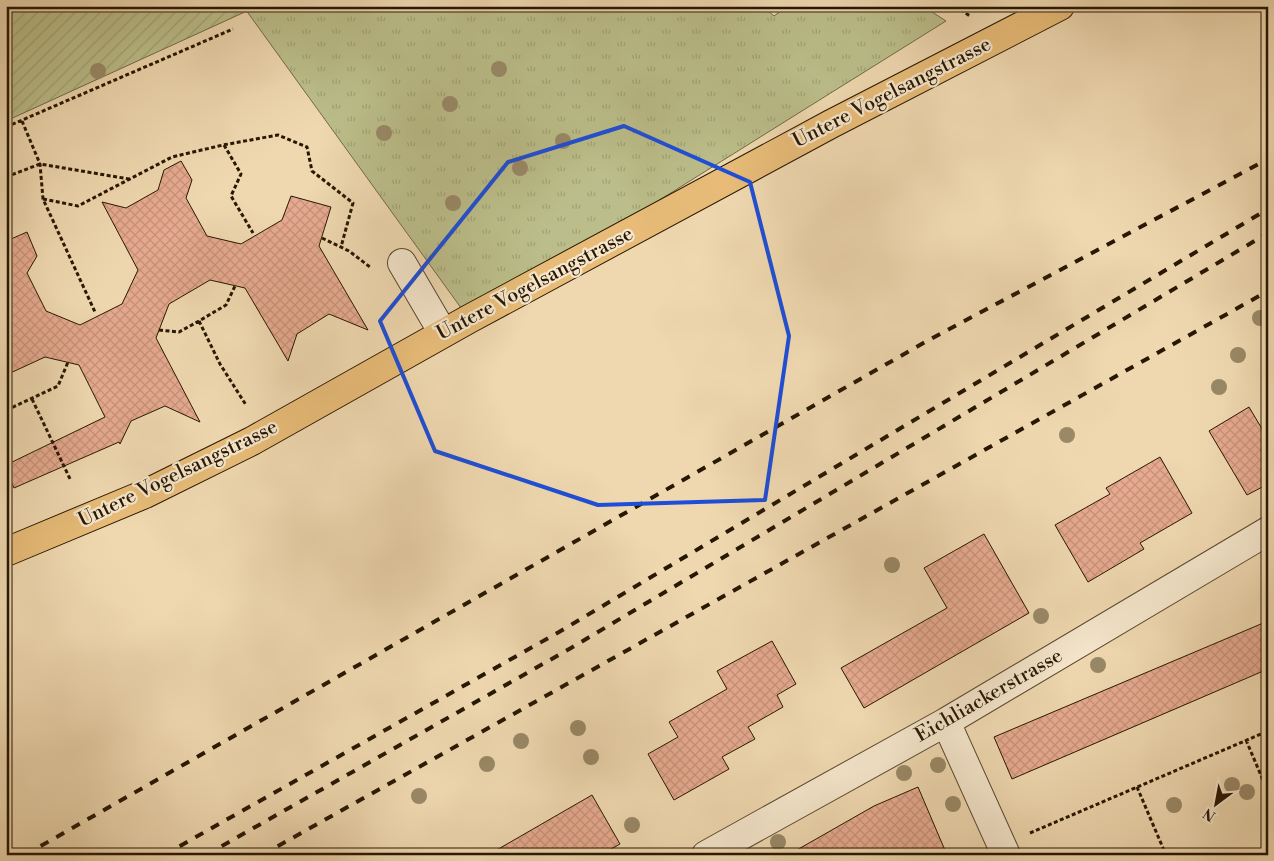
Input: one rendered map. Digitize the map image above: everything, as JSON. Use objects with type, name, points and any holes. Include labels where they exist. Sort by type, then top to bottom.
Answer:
[{"type":"main road","name":"Untere Vogelsangstrasse","points":[[6,552],[145,494],[252,440],[443,333],[831,124],[1060,6]]},
{"type":"street","points":[[402,263],[443,333]]},
{"type":"street","name":"Eichliackerstrasse","points":[[706,855],[946,722],[1268,531]]},
{"type":"street","points":[[946,722],[1004,850]]},
{"type":"path","points":[[6,127],[233,29]]},
{"type":"path","points":[[22,121],[40,164],[43,199],[95,312]]},
{"type":"path","points":[[43,199],[78,206],[172,157],[278,135],[307,147],[312,171],[353,203],[341,247]]},
{"type":"path","points":[[224,145],[241,174],[231,196],[253,233]]},
{"type":"path","points":[[6,177],[40,164],[129,179]]},
{"type":"path","points":[[322,238],[341,247],[374,270]]},
{"type":"path","points":[[159,330],[179,332],[199,321],[226,305],[235,286]]},
{"type":"path","points":[[199,321],[220,364],[246,405]]},
{"type":"path","points":[[6,408],[11,408],[58,386],[68,362]]},
{"type":"path","points":[[32,399],[71,481]]},
{"type":"path","points":[[1004,850],[1137,787],[1268,731]]},
{"type":"path","points":[[1246,740],[1268,792]]},
{"type":"path","points":[[1137,787],[1166,855]]},
{"type":"highlighted area","points":[[624,126],[750,182],[789,336],[765,500],[598,505],[435,451],[380,321],[508,162]]},
{"type":"green space","points":[[6,6],[243,6],[247,11],[6,121]]},
{"type":"green space","points":[[243,6],[762,6],[774,16],[788,6],[923,6],[946,21],[469,319]]},
{"type":"building","points":[[181,161],[192,180],[186,198],[207,236],[241,244],[282,220],[291,196],[331,207],[319,246],[368,330],[329,314],[297,334],[288,361],[245,288],[210,280],[169,304],[156,338],[200,422],[165,406],[131,421],[120,444],[119,442],[14,488],[6,471],[6,465],[105,417],[79,365],[45,357],[6,375],[6,229],[11,239],[27,232],[37,256],[27,273],[46,311],[80,325],[122,304],[138,270],[102,202],[126,208],[158,190],[164,170]]},
{"type":"building","points":[[1249,407],[1268,439],[1268,484],[1247,495],[1209,431]]},
{"type":"building","points":[[1160,457],[1192,513],[1140,543],[1144,549],[1088,582],[1055,525],[1110,494],[1106,488]]},
{"type":"building","points":[[984,534],[1029,613],[864,708],[841,668],[947,608],[924,568]]},
{"type":"building","points":[[1268,621],[1268,669],[1012,779],[994,737]]},
{"type":"building","points":[[772,641],[796,684],[777,695],[783,707],[748,727],[755,739],[722,757],[729,769],[674,800],[648,754],[678,737],[669,722],[727,689],[717,671]]},
{"type":"building","points":[[918,787],[947,855],[788,855],[874,806]]},
{"type":"building","points":[[592,795],[620,844],[601,855],[488,855]]},
{"type":"railway","points":[[25,855],[927,341],[1268,159]]},
{"type":"railway","points":[[164,855],[559,632],[1268,209]]},
{"type":"railway","points":[[206,855],[571,648],[1268,233]]},
{"type":"railway","points":[[262,855],[1268,291]]}]
